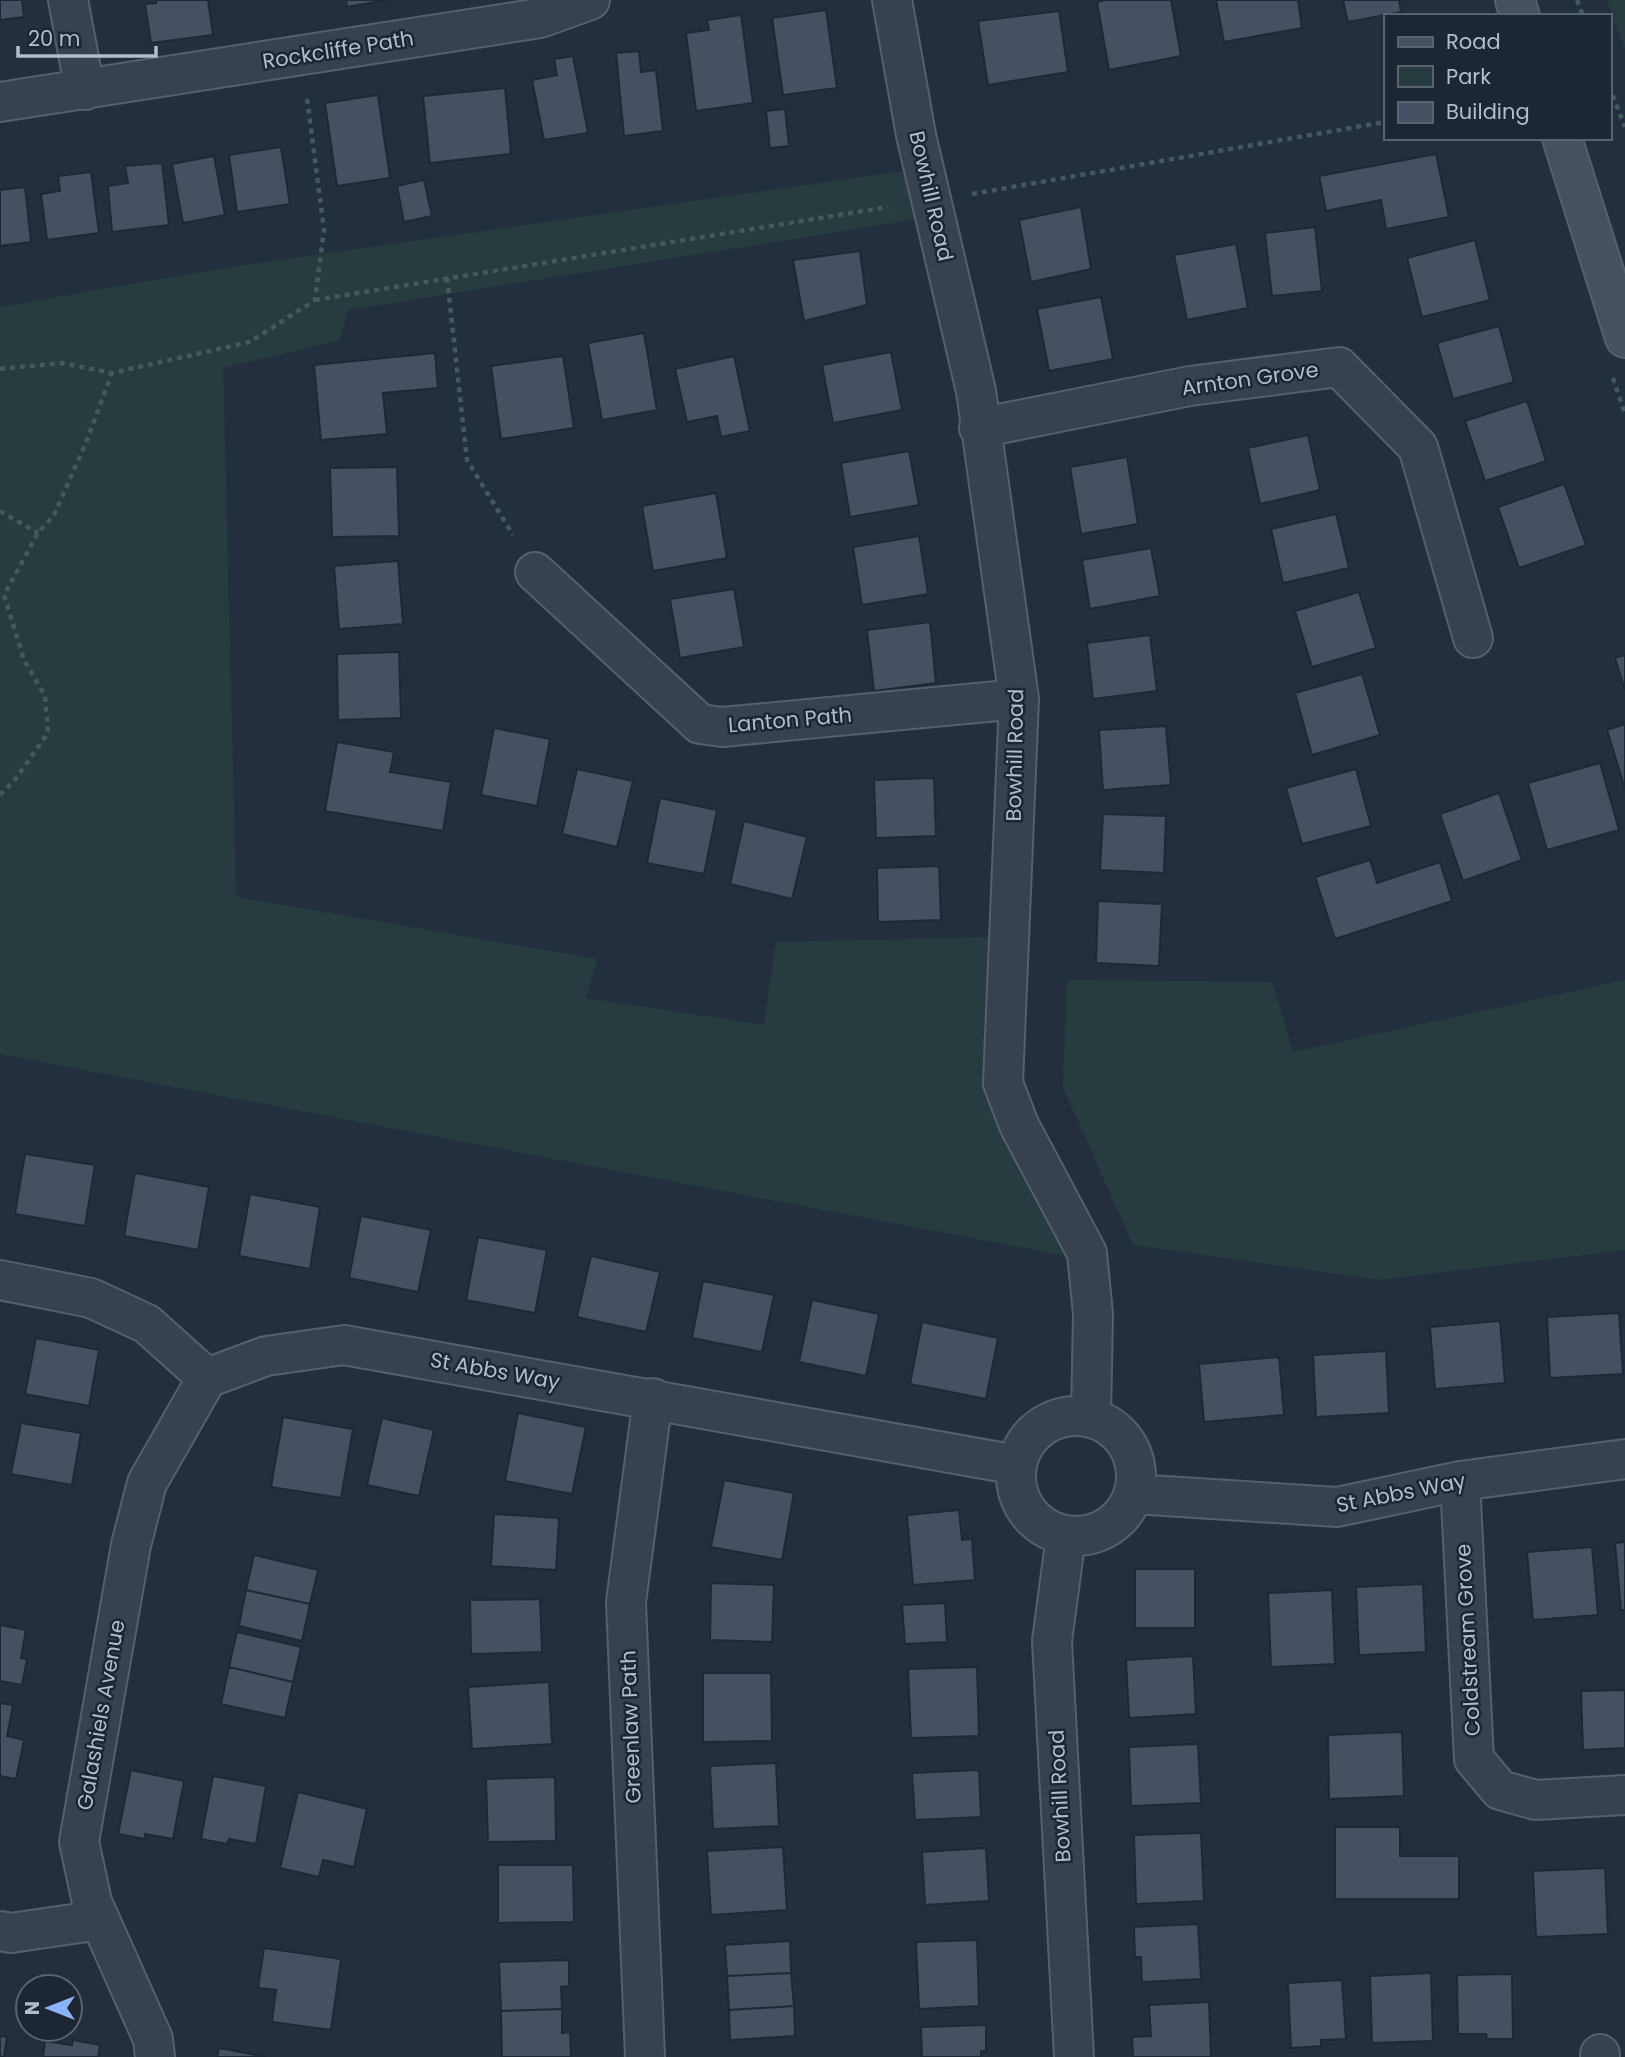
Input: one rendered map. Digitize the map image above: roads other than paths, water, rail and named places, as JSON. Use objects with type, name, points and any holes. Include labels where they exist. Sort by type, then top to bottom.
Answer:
[{"type":"main road","points":[[1563,140],[1625,338]]},
{"type":"street","points":[[68,0],[85,90]]},
{"type":"street","name":"Rockcliffe Path","points":[[0,102],[301,56],[590,0]]},
{"type":"street","name":"Bowhill Road","points":[[892,0],[916,135],[976,391],[979,428],[1019,699],[1003,1083],[1019,1125],[1087,1253],[1093,1314],[1091,1418]]},
{"type":"street","name":"Arnton Grove","points":[[979,428],[1190,386],[1339,367],[1418,447],[1474,638]]},
{"type":"street","name":"Lanton Path","points":[[536,572],[700,724],[722,727],[1019,699]]},
{"type":"street","points":[[0,1280],[91,1298],[147,1324],[207,1378]]},
{"type":"street","name":"St Abbs Way","points":[[207,1378],[267,1356],[344,1345],[1017,1465]]},
{"type":"street","name":"Galashiels Avenue","points":[[155,2057],[153,2039],[92,1902],[79,1842],[131,1545],[147,1483],[207,1378]]},
{"type":"street","name":"Greenlaw Path","points":[[645,2057],[626,1602],[653,1398]]},
{"type":"street","points":[[1066,1416],[1091,1418],[1113,1428],[1129,1446],[1137,1470],[1134,1494],[1124,1513],[1108,1528],[1088,1536],[1066,1536],[1044,1528],[1027,1511],[1017,1489],[1017,1465],[1026,1443],[1044,1425],[1066,1416]]},
{"type":"street","name":"St Abbs Way","points":[[1134,1494],[1337,1507],[1460,1481],[1625,1459]]},
{"type":"street","name":"Coldstream Grove","points":[[1460,1481],[1474,1759],[1500,1790],[1536,1800],[1625,1794]]},
{"type":"street","name":"Bowhill Road","points":[[1066,1536],[1052,1641],[1074,2057]]},
{"type":"street","points":[[0,1931],[11,1933],[100,1920]]}]
